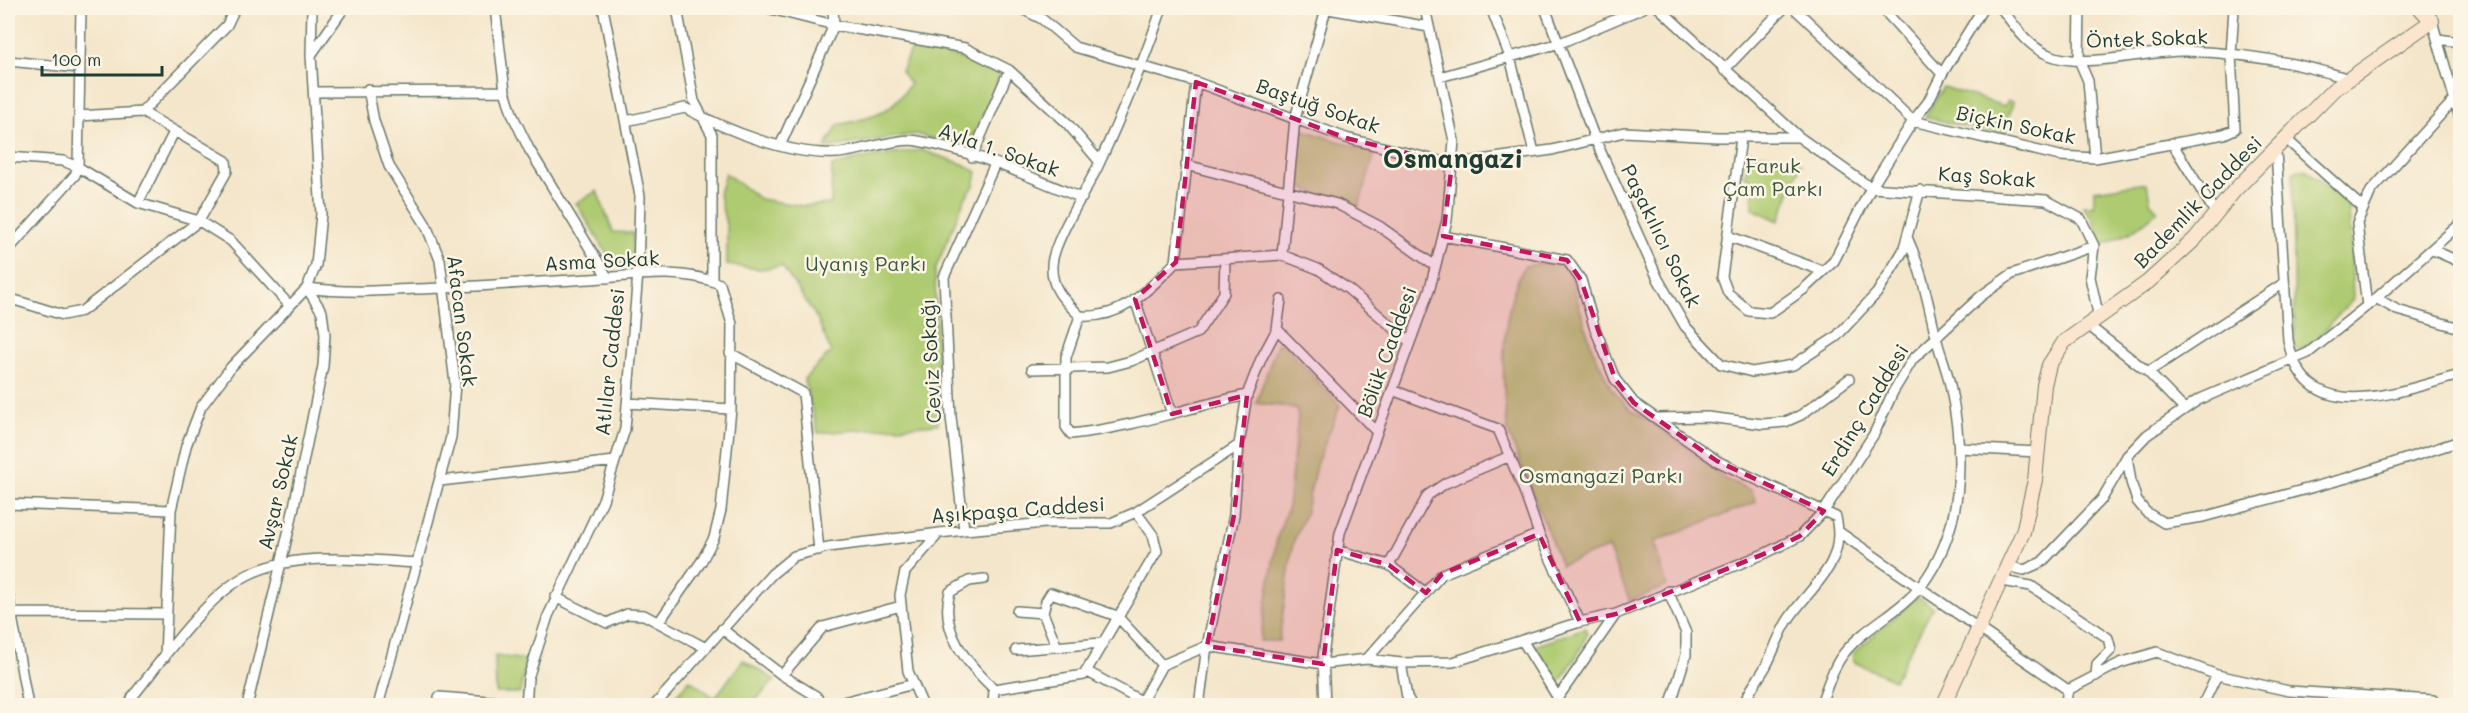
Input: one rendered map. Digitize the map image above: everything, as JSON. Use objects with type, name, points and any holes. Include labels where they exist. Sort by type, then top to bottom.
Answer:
[{"type":"street","points":[[8,250],[75,175],[78,167],[81,8]]},
{"type":"street","points":[[142,112],[227,25],[235,8]]},
{"type":"street","points":[[165,657],[171,510],[186,446],[201,407],[231,367],[308,288],[316,265],[321,214],[311,55],[312,8]]},
{"type":"street","points":[[311,55],[344,8]]},
{"type":"street","points":[[495,8],[506,91],[513,116],[529,149],[608,278]]},
{"type":"street","name":"Atlılar Caddesi","points":[[526,705],[528,678],[555,597],[603,500],[625,429],[638,273],[640,196],[603,8]]},
{"type":"street","points":[[659,622],[701,562],[714,538],[721,510],[731,409],[732,324],[720,284],[712,281],[714,158],[712,135],[693,101],[678,8]]},
{"type":"street","points":[[767,8],[834,25],[965,48],[1009,70],[1066,122],[1100,162]]},
{"type":"street","points":[[780,146],[834,25],[833,8]]},
{"type":"street","name":"Baştuğ Sokak","points":[[1020,8],[1042,19],[1075,47],[1196,82],[1346,138],[1452,165],[1534,152],[1624,132],[1741,138],[1799,137]]},
{"type":"street","points":[[1162,8],[1142,67],[1100,162],[1061,238],[1052,265],[1057,292],[1080,316],[1101,318],[1135,299],[1176,262],[1282,255],[1318,268],[1348,289],[1410,342]]},
{"type":"street","points":[[1282,255],[1295,119],[1325,8],[1346,10],[1429,27]]},
{"type":"street","name":"Bölük Caddesi","points":[[1325,705],[1323,664],[1340,533],[1410,342],[1436,266],[1443,236],[1454,141],[1425,8]]},
{"type":"street","points":[[1491,8],[1510,57],[1534,152]]},
{"type":"street","name":"Paşakılıcı Sokak","points":[[1545,8],[1595,139],[1658,279],[1685,326],[1721,364],[1752,372],[1793,365],[1836,337],[1877,292],[1903,250],[1920,190]]},
{"type":"street","points":[[1440,77],[1560,43],[1643,8]]},
{"type":"street","points":[[1659,8],[1799,137],[1871,188]]},
{"type":"street","points":[[1724,70],[1784,8]]},
{"type":"street","points":[[1794,8],[1912,121]]},
{"type":"street","points":[[1882,8],[1942,74]]},
{"type":"street","points":[[1741,138],[1722,278],[1728,293],[1749,310],[1770,313],[1804,289],[1834,261],[1871,188],[1912,121],[1928,102],[1942,74],[1983,8]]},
{"type":"street","name":"Öntek Sokak","points":[[2001,8],[2030,45],[2051,56],[2079,60],[2185,51],[2231,55],[2314,68],[2349,79]]},
{"type":"street","points":[[2080,8],[2079,60],[2088,81],[2095,158]]},
{"type":"street","points":[[2231,55],[2234,8]]},
{"type":"street","points":[[2420,8],[2431,14],[2460,117]]},
{"type":"street","name":"Bademlik Caddesi","points":[[1943,705],[2023,532],[2035,480],[2044,385],[2049,365],[2064,342],[2148,282],[2195,238],[2234,191],[2276,152],[2333,90],[2431,14]]},
{"type":"street","points":[[2438,39],[2460,42]]},
{"type":"street","name":"Biçkin Sokak","points":[[1912,121],[2060,156],[2095,158],[2224,134],[2235,129],[2231,55]]},
{"type":"street","points":[[8,61],[80,68]]},
{"type":"street","points":[[972,157],[1009,70]]},
{"type":"street","points":[[1176,262],[1196,82]]},
{"type":"street","points":[[314,92],[368,89],[506,91]]},
{"type":"street","name":"Afacan Sokak","points":[[368,89],[374,121],[389,166],[426,225],[440,260],[455,383],[451,437],[378,705]]},
{"type":"street","points":[[2367,306],[2357,223],[2363,208],[2371,191],[2455,99]]},
{"type":"street","name":"Ayla 1. Sokak","points":[[626,122],[685,108],[701,117],[780,146],[836,153],[916,140],[995,164],[1082,198]]},
{"type":"street","points":[[8,298],[42,311],[63,315],[82,311],[199,221],[227,171],[226,161],[142,112],[79,116]]},
{"type":"street","points":[[138,202],[174,132]]},
{"type":"street","points":[[2286,139],[2363,208]]},
{"type":"street","points":[[2172,143],[2216,214]]},
{"type":"street","points":[[2276,152],[2279,170],[2284,283],[2292,361],[2304,378],[2320,390],[2342,399],[2372,398],[2460,375]]},
{"type":"street","points":[[8,157],[63,161],[78,167],[138,202],[199,221],[231,241],[290,306]]},
{"type":"street","name":"Ceviz Sokağı","points":[[964,530],[951,417],[944,277],[995,164]]},
{"type":"street","points":[[1186,165],[1337,204],[1379,226],[1436,266]]},
{"type":"street","name":"Kaş Sokak","points":[[1871,188],[2046,200],[2080,219],[2094,246]]},
{"type":"street","points":[[2096,676],[2097,664],[2111,650],[2108,638],[2031,586],[2008,582],[2004,572],[2024,570],[2042,562],[2102,499],[2127,456],[2146,435],[2184,409],[2244,379],[2292,361],[2315,348],[2433,250],[2460,224]]},
{"type":"street","points":[[1443,236],[1567,260],[1581,280],[1594,326],[1615,379],[1634,403],[1717,461],[1836,517],[1839,532],[1825,576],[1788,621],[1765,668],[1750,687],[1743,705]]},
{"type":"street","points":[[1728,236],[1823,271]]},
{"type":"street","points":[[1820,705],[1845,652],[1919,588],[1947,542],[1960,479],[1959,448],[1950,385],[1918,262],[1907,237]]},
{"type":"street","points":[[2094,246],[2090,277],[2094,322],[2184,409]]},
{"type":"street","name":"Erdinç Caddesi","points":[[1207,646],[1323,664],[1367,659],[1401,663],[1453,662],[1580,622],[1616,614],[1766,553],[1800,537],[1824,511],[1874,434],[1893,392],[1913,359],[1936,336],[1981,296],[2012,274],[2094,246]]},
{"type":"street","points":[[2433,250],[2460,262]]},
{"type":"street","points":[[1032,369],[1108,367],[1131,361],[1198,332],[1224,293],[1226,259]]},
{"type":"street","name":"Asma Sokak","points":[[308,288],[338,292],[442,288],[608,278],[638,273],[712,281]]},
{"type":"street","points":[[2148,372],[2284,283]]},
{"type":"street","name":"Avşar Sokak","points":[[247,705],[323,366],[326,335],[322,312],[308,288]]},
{"type":"street","points":[[2376,298],[2397,310],[2460,328]]},
{"type":"street","points":[[1135,299],[1172,414]]},
{"type":"street","points":[[1199,705],[1207,646],[1234,515],[1239,445],[1247,395],[1261,359],[1277,329],[1281,300]]},
{"type":"street","points":[[1080,316],[1066,357],[1066,427],[1071,434],[1100,431],[1247,395]]},
{"type":"street","points":[[1277,329],[1377,432]]},
{"type":"street","points":[[730,353],[803,393],[819,550]]},
{"type":"street","points":[[1657,417],[1708,417],[1763,424],[1785,422],[1801,415],[1849,379]]},
{"type":"street","points":[[1392,390],[1497,429],[1510,456],[1539,534],[1580,622]]},
{"type":"street","points":[[627,403],[731,409]]},
{"type":"street","points":[[2127,456],[2137,501],[2146,512],[2164,523],[2204,517],[2347,478],[2460,441]]},
{"type":"street","name":"Aşıkpaşa Caddesi","points":[[654,705],[772,574],[794,556],[819,550],[964,530],[1046,523],[1111,523],[1136,512],[1239,445]]},
{"type":"street","points":[[1959,448],[2038,452]]},
{"type":"street","points":[[1389,565],[1428,495],[1446,483],[1510,456]]},
{"type":"street","points":[[440,481],[615,461]]},
{"type":"street","points":[[8,504],[171,510]]},
{"type":"street","points":[[994,689],[1084,675],[1157,551],[1154,535],[1136,512]]},
{"type":"street","points":[[1839,532],[2068,690]]},
{"type":"street","points":[[923,705],[908,671],[901,606],[904,572],[939,533]]},
{"type":"street","points":[[1367,659],[1442,574],[1539,534]]},
{"type":"street","points":[[1337,550],[1389,565],[1426,593]]},
{"type":"street","points":[[129,705],[133,696],[185,631],[223,593],[252,572],[280,564],[340,559],[417,563]]},
{"type":"street","points":[[984,579],[969,581],[950,592],[947,604],[953,635],[959,651],[994,689],[993,705]]},
{"type":"street","points":[[1668,591],[1686,633],[1686,656],[1670,705]]},
{"type":"street","points":[[1057,647],[1043,613],[1051,593],[1117,616],[1162,665]]},
{"type":"street","points":[[8,594],[28,705]]},
{"type":"street","points":[[555,597],[607,623],[635,613],[659,622],[704,647]]},
{"type":"street","points":[[782,675],[823,627],[901,606]]},
{"type":"street","points":[[1017,611],[1043,613]]},
{"type":"street","points":[[11,613],[166,614]]},
{"type":"street","points":[[1522,640],[1555,702],[1616,614]]},
{"type":"street","points":[[722,629],[782,675],[816,696],[825,705],[914,684]]},
{"type":"street","points":[[1017,650],[1102,643]]},
{"type":"street","points":[[1086,671],[1141,704],[1162,665],[1207,646]]},
{"type":"street","points":[[2068,690],[2120,663],[2157,652],[2217,675],[2289,691],[2433,700]]},
{"type":"street","points":[[1401,663],[1407,697],[1412,705]]},
{"type":"street","points":[[2202,705],[2217,675]]},
{"type":"street","points":[[2065,705],[2068,690]]},
{"type":"street","points":[[439,697],[526,705]]},
{"type":"highlighted area","points":[[1196,82],[1346,138],[1452,164],[1443,236],[1567,260],[1581,280],[1615,379],[1634,403],[1717,461],[1824,511],[1800,536],[1766,553],[1616,614],[1580,622],[1539,534],[1442,574],[1426,593],[1389,565],[1337,550],[1323,664],[1207,646],[1234,515],[1247,395],[1172,414],[1135,299],[1176,262]]},
{"type":"green space","points":[[1349,8],[1404,8],[1398,15],[1349,10]]},
{"type":"green space","points":[[912,46],[959,58],[1000,74],[968,148],[916,134],[825,148],[838,125],[871,117],[887,109],[902,95],[910,84],[901,71]]},
{"type":"green space","points":[[1943,87],[2004,106],[2008,101],[2013,102],[2004,136],[1925,117]]},
{"type":"green space","points":[[1300,129],[1375,153],[1358,209],[1293,184]]},
{"type":"green space","name":"Uyanış Parkı","points":[[921,150],[963,164],[977,172],[974,186],[965,198],[935,270],[938,424],[818,433],[804,379],[831,352],[817,318],[782,266],[760,269],[727,265],[727,229],[719,194],[725,173],[760,199],[803,206],[831,204],[832,166],[855,160]]},
{"type":"green space","name":"Faruk Çam Parkı","points":[[1749,151],[1801,164],[1779,221],[1753,209],[1753,182],[1745,176]]},
{"type":"green space","points":[[2299,169],[2307,170],[2349,206],[2353,299],[2310,346],[2299,350],[2295,348],[2293,172]]},
{"type":"green space","points":[[2147,183],[2150,202],[2158,211],[2131,232],[2098,247],[2094,221],[2083,206],[2094,206],[2094,190]]},
{"type":"green space","points":[[597,191],[613,232],[633,233],[633,263],[614,265],[576,203]]},
{"type":"green space","name":"Osmangazi Parkı","points":[[1554,262],[1563,265],[1570,275],[1592,348],[1611,388],[1630,409],[1676,439],[1725,479],[1751,490],[1756,502],[1654,542],[1667,586],[1630,601],[1608,548],[1561,565],[1508,432],[1503,370],[1510,303],[1525,266]]},
{"type":"green space","points":[[1283,343],[1340,406],[1316,465],[1306,511],[1293,543],[1279,641],[1260,641],[1277,538],[1288,506],[1298,417],[1296,408],[1256,403],[1277,344]]},
{"type":"green space","points":[[1918,597],[1933,607],[1894,680],[1854,662],[1852,654]]},
{"type":"green space","points":[[1585,628],[1587,634],[1579,652],[1557,686],[1535,646]]},
{"type":"green space","points":[[495,656],[526,660],[520,693],[496,693]]},
{"type":"green space","points":[[743,660],[775,680],[754,702],[759,705],[667,705],[690,680],[715,698]]},
{"type":"district","name":"Osmangazi","points":[[1453,159]]}]
